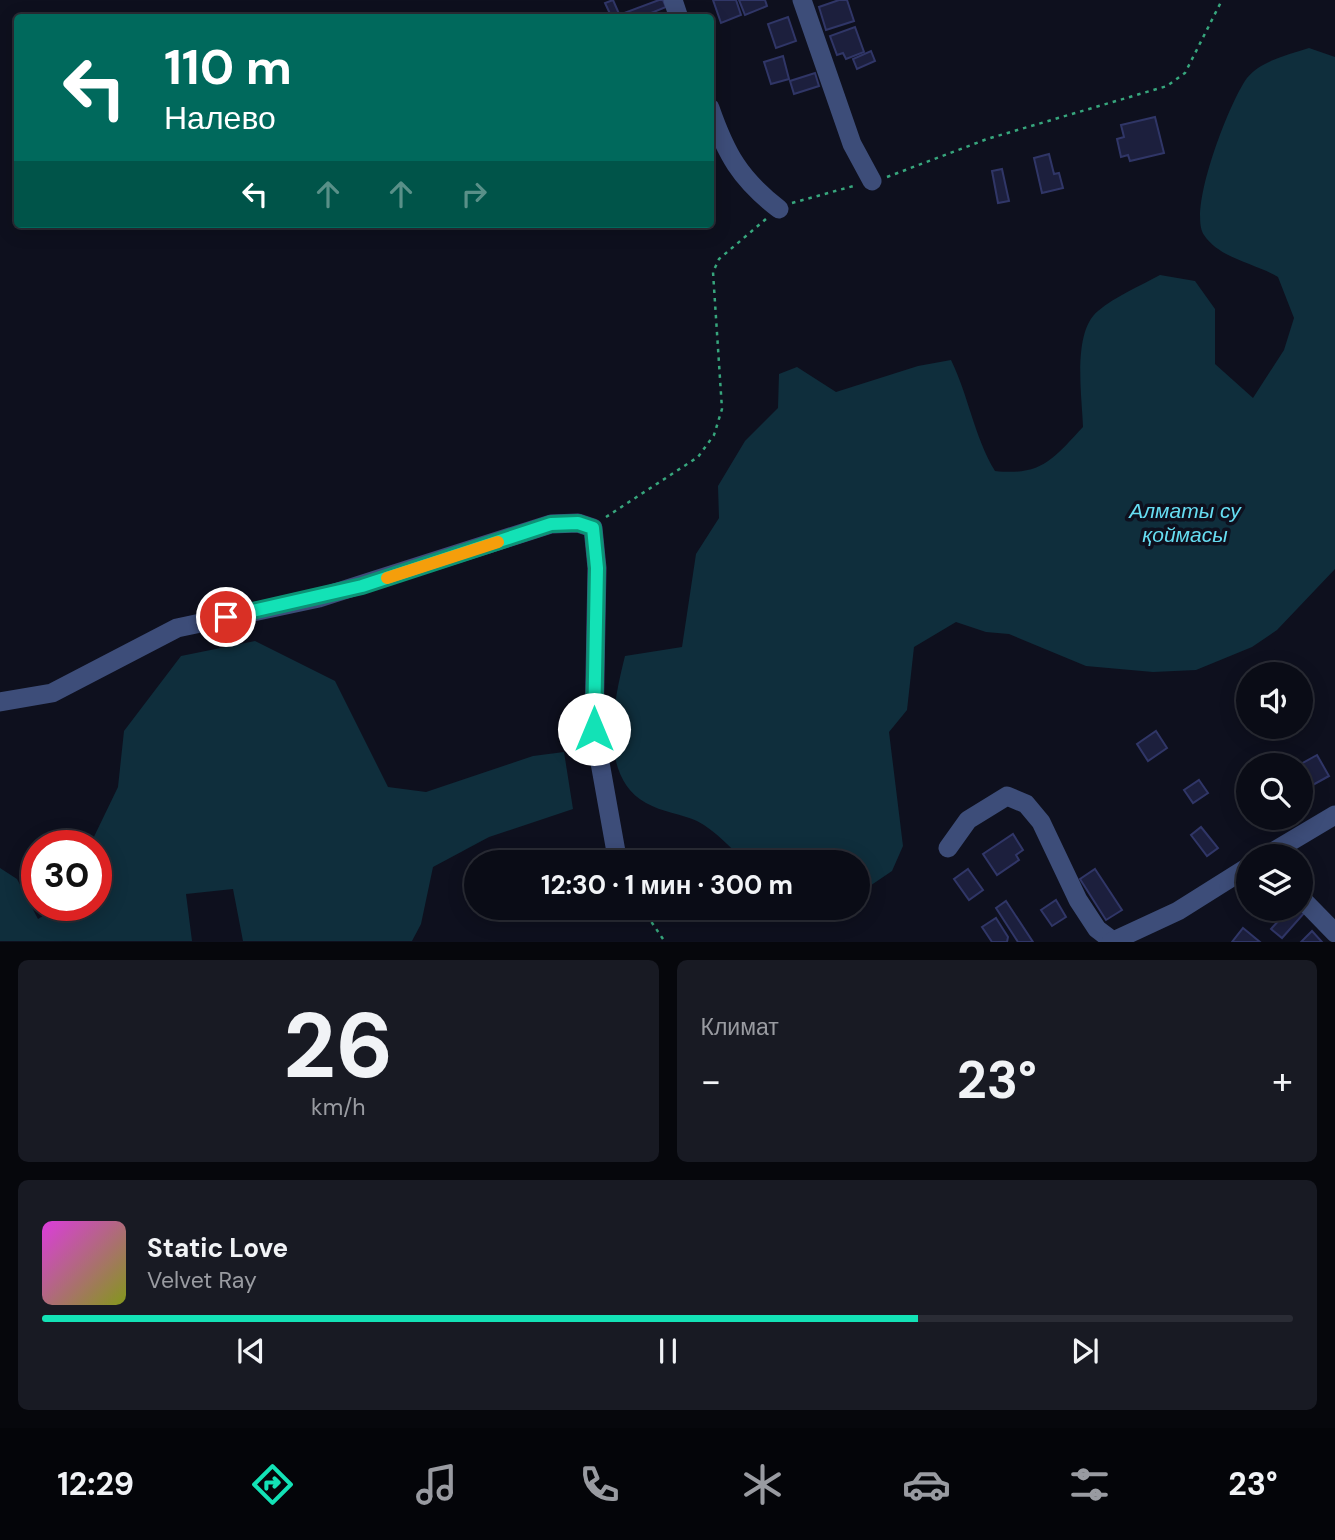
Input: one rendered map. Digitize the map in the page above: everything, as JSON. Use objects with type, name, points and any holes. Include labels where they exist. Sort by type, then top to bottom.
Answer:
[{"type":"street","points":[[803,0],[852,145],[872,180]]},
{"type":"street","points":[[714,118],[731,160],[761,195],[779,209]]},
{"type":"street","points":[[0,702],[52,693],[177,628],[319,598],[471,552],[551,524],[578,523],[593,528],[597,568],[594,729],[616,850]]},
{"type":"street","points":[[948,848],[968,820],[1007,796],[1026,804],[1041,822],[1078,900],[1097,929],[1112,941],[1178,911],[1236,875]]},
{"type":"street","points":[[1286,844],[1335,815]]},
{"type":"street","points":[[1313,910],[1335,933]]},
{"type":"path","points":[[612,512],[698,457],[714,435],[722,409],[713,272],[719,258],[779,209],[800,199],[872,180],[987,139],[1167,86],[1185,73],[1222,0]]},
{"type":"path","points":[[650,920],[665,942]]},
{"type":"water","name":"Алматы су қоймасы","points":[[1309,48],[1335,57],[1335,569],[1277,630],[1252,647],[1196,670],[1153,672],[1086,666],[1009,634],[986,632],[956,622],[914,647],[907,710],[889,732],[903,846],[892,871],[870,886],[870,850],[733,850],[704,825],[652,806],[631,791],[621,775],[613,736],[617,694],[625,656],[682,647],[696,554],[719,518],[718,486],[745,441],[778,408],[779,374],[797,367],[836,392],[918,366],[951,360],[982,444],[995,471],[1011,472],[1036,468],[1054,456],[1083,427],[1080,365],[1090,321],[1112,301],[1160,275],[1195,281],[1215,309],[1215,364],[1253,398],[1284,350],[1294,318],[1278,277],[1219,250],[1204,235],[1200,222],[1201,203],[1221,131],[1240,90],[1253,72],[1284,56]]},
{"type":"water","points":[[255,641],[335,681],[388,787],[426,792],[533,756],[564,752],[573,809],[489,837],[433,867],[421,924],[412,941],[243,941],[233,889],[186,894],[192,941],[0,941],[0,868],[17,879],[21,887],[21,921],[112,921],[112,830],[97,830],[118,787],[124,731],[181,656]]},
{"type":"building","points":[[613,0],[619,14],[610,14],[605,3]]},
{"type":"building","points":[[659,0],[663,0],[666,7],[649,14],[624,13]]},
{"type":"building","points":[[713,0],[736,0],[741,15],[721,23]]},
{"type":"building","points":[[739,0],[765,0],[767,6],[745,15]]},
{"type":"building","points":[[847,0],[854,21],[826,30],[819,7]]},
{"type":"building","points":[[788,17],[796,41],[776,48],[768,24]]},
{"type":"building","points":[[855,27],[864,52],[846,59],[843,53],[837,55],[830,36]]},
{"type":"building","points":[[871,51],[875,61],[857,69],[853,59]]},
{"type":"building","points":[[783,56],[789,79],[771,84],[764,62]]},
{"type":"building","points":[[815,73],[819,86],[794,94],[790,81]]},
{"type":"building","points":[[1155,117],[1164,153],[1130,161],[1128,155],[1121,157],[1117,139],[1124,137],[1121,125]]},
{"type":"building","points":[[1049,154],[1054,174],[1059,173],[1063,188],[1042,193],[1034,158]]},
{"type":"building","points":[[1002,169],[1009,201],[998,203],[992,171]]},
{"type":"building","points":[[1156,731],[1167,748],[1148,761],[1137,744]]},
{"type":"building","points":[[1317,755],[1329,776],[1313,785],[1313,757]]},
{"type":"building","points":[[1199,780],[1208,793],[1193,803],[1184,790]]},
{"type":"building","points":[[1201,827],[1218,848],[1207,856],[1191,835]]},
{"type":"building","points":[[1013,834],[1023,850],[1016,855],[1019,860],[997,875],[983,854]]},
{"type":"building","points":[[968,869],[983,890],[969,900],[954,879]]},
{"type":"building","points":[[1095,869],[1122,910],[1106,920],[1080,879]]},
{"type":"building","points":[[1056,900],[1066,917],[1052,926],[1041,910]]},
{"type":"building","points":[[1006,901],[1033,942],[1018,942],[996,908]]},
{"type":"building","points":[[996,918],[1008,937],[1007,942],[992,942],[982,927]]},
{"type":"building","points":[[1278,921],[1297,921],[1282,938],[1271,929]]},
{"type":"building","points":[[1243,928],[1260,942],[1232,942]]},
{"type":"building","points":[[1312,931],[1322,942],[1301,942]]},
{"type":"slow traffic","points":[[387,578],[498,542]]},
{"type":"route","points":[[226,617],[319,598],[362,586],[551,524],[578,523],[593,528],[597,568],[594,729]]}]
